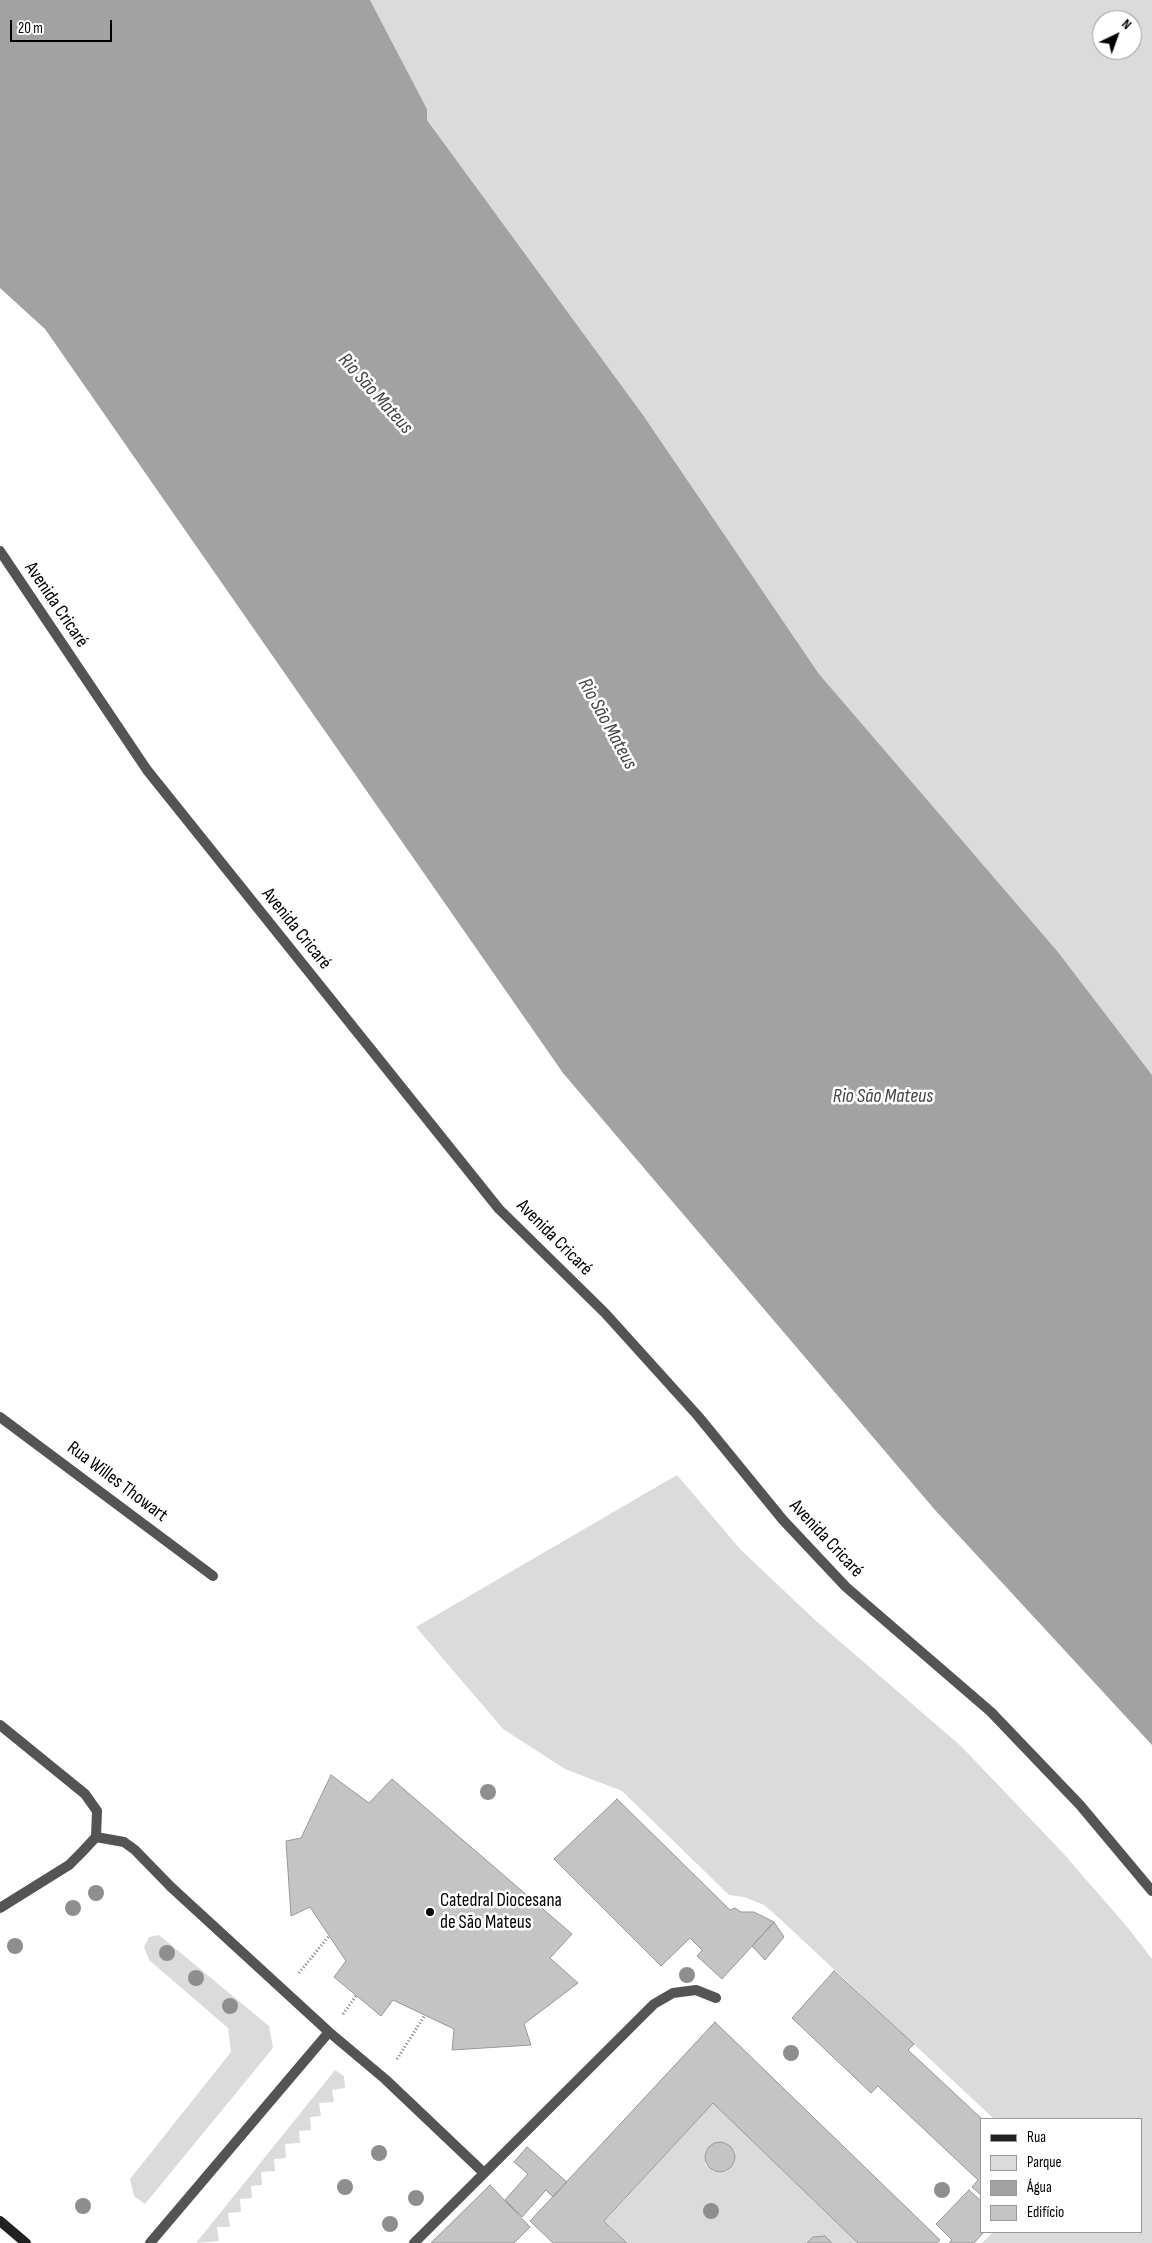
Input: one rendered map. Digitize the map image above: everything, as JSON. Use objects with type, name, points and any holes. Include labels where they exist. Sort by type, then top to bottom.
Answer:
[{"type":"street","name":"Avenida Cricaré","points":[[0,551],[147,770],[499,1209],[611,1320],[698,1416],[782,1520],[846,1587],[991,1712],[1080,1806],[1152,1891]]},
{"type":"street","name":"Rua Willes Thowart","points":[[0,1417],[213,1576]]},
{"type":"street","points":[[0,1725],[85,1794],[97,1812],[96,1837],[69,1865],[0,1908]]},
{"type":"street","points":[[96,1837],[124,1842],[135,1850],[171,1887],[329,2032],[385,2079],[484,2173]]},
{"type":"street","points":[[414,2243],[654,2004],[673,1993],[696,1990],[716,1998]]},
{"type":"street","points":[[150,2243],[329,2032]]},
{"type":"street","points":[[0,2221],[26,2243]]},
{"type":"path","points":[[284,1991],[329,1936]]},
{"type":"path","points":[[385,2079],[425,2015]]},
{"type":"green space","points":[[370,0],[1152,0],[1152,1075],[1058,952],[819,674],[643,415],[427,120],[427,109]]},
{"type":"green space","points":[[677,1475],[741,1550],[815,1620],[962,1747],[1063,1853],[1129,1929],[1152,1959],[1152,2243],[982,2243],[992,2233],[1142,2233],[1142,2118],[993,2118],[779,1918],[764,1905],[744,1897],[729,1895],[622,1791],[565,1769],[503,1729],[416,1627]]},
{"type":"green space","points":[[159,1935],[269,2026],[273,2048],[145,2204],[134,2196],[130,2179],[231,2052],[228,2028],[149,1960],[144,1947],[149,1937]]},
{"type":"green space","points":[[335,2070],[344,2076],[345,2088],[332,2090],[334,2102],[319,2103],[321,2116],[310,2117],[311,2130],[299,2131],[300,2143],[285,2144],[286,2158],[274,2159],[275,2171],[261,2172],[262,2185],[251,2186],[252,2198],[240,2199],[241,2212],[228,2213],[230,2227],[217,2227],[219,2241],[196,2243]]},
{"type":"green space","points":[[713,2103],[858,2243],[832,2243],[825,2236],[813,2237],[807,2243],[628,2243],[605,2221]],"holes":[[[726,2142],[735,2151],[735,2163],[726,2172],[714,2172],[705,2164],[705,2151],[714,2143]]]},
{"type":"water","name":"Rio São Mateus","points":[[0,0],[370,0],[427,109],[427,120],[643,415],[819,674],[1058,952],[1152,1075],[1152,1745],[935,1510],[563,1073],[45,329],[0,288]]},
{"type":"building","name":"Catedral Diocesana de São Mateus","points":[[331,1775],[369,1803],[392,1779],[572,1934],[550,1958],[578,1983],[524,2024],[531,2045],[452,2050],[454,2029],[393,2000],[381,2016],[334,1977],[346,1961],[310,1907],[291,1916],[286,1841],[301,1838]]},
{"type":"building","points":[[617,1799],[730,1910],[735,1908],[741,1912],[754,1912],[774,1922],[722,1979],[697,1956],[702,1950],[690,1938],[661,1966],[554,1859]]},
{"type":"building","points":[[774,1922],[784,1937],[765,1960],[752,1946]]},
{"type":"building","points":[[834,1971],[914,2044],[908,2050],[981,2118],[980,2194],[972,2187],[978,2180],[878,2086],[871,2093],[792,2018]]},
{"type":"building","points":[[715,2022],[940,2240],[937,2243],[858,2243],[713,2103],[604,2221],[627,2243],[553,2243],[530,2221]]},
{"type":"building","points":[[720,2142],[731,2146],[735,2157],[731,2168],[720,2172],[709,2168],[705,2157],[709,2146]]},
{"type":"building","points":[[527,2147],[567,2182],[553,2197],[546,2190],[522,2217],[505,2200],[528,2174],[514,2162]]},
{"type":"building","points":[[490,2185],[530,2227],[514,2243],[431,2243]]},
{"type":"building","points":[[969,2190],[980,2200],[980,2233],[983,2233],[974,2243],[949,2243],[952,2240],[936,2224]]},
{"type":"building","points":[[825,2236],[832,2243],[807,2243],[813,2237]]},
{"type":"place","name":"Catedral Diocesana de São Mateus","points":[[430,1912]]}]
